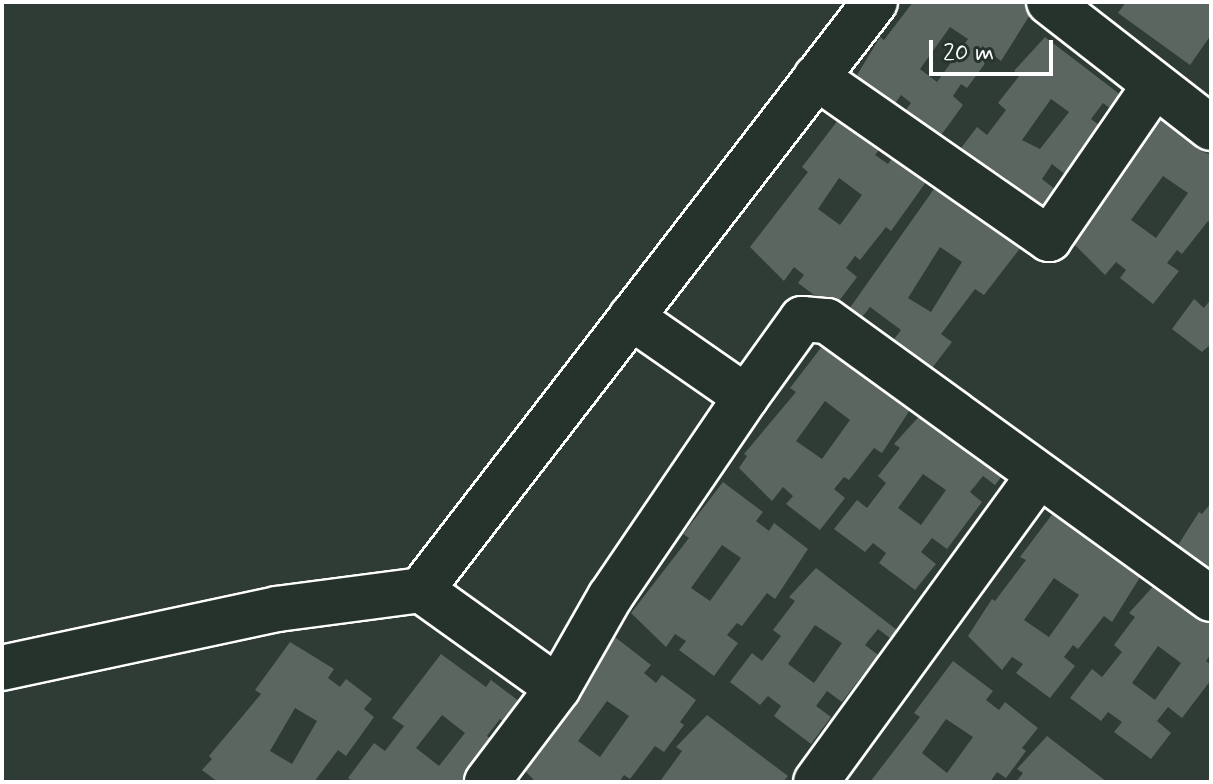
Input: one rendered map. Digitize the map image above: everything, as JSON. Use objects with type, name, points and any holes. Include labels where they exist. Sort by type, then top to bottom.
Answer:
[{"type":"street","points":[[421,590],[875,2]]},
{"type":"street","points":[[1049,2],[1211,128]]},
{"type":"street","points":[[816,77],[1049,239],[1154,86]]},
{"type":"street","points":[[631,317],[746,397]]},
{"type":"street","points":[[487,782],[558,688],[610,597],[802,319],[827,321],[1211,599]]},
{"type":"street","points":[[816,782],[1038,476]]},
{"type":"street","points":[[2,668],[277,609],[421,590],[558,688]]},
{"type":"building","points":[[913,2],[1023,2],[1033,10],[1001,61],[992,54],[967,88],[961,84],[953,96],[963,105],[939,138],[905,111],[911,103],[901,95],[891,109],[857,75],[880,37],[884,40]],"holes":[[[950,27],[968,39],[937,82],[920,69]]]},
{"type":"building","points":[[1126,2],[1211,2],[1211,35],[1190,65],[1118,13]]},
{"type":"building","points":[[1045,37],[1126,99],[1115,112],[1103,103],[1091,119],[1103,128],[1067,176],[1052,164],[1042,179],[1056,190],[1036,217],[999,190],[1007,179],[993,170],[986,179],[955,156],[977,127],[987,135],[1006,110],[998,103],[1020,75],[1014,71]],"holes":[[[1051,99],[1069,112],[1040,149],[1022,140]]]},
{"type":"building","points":[[1163,109],[1203,140],[1196,149],[1211,155],[1211,224],[1208,221],[1182,254],[1177,250],[1167,263],[1179,271],[1153,304],[1120,278],[1126,270],[1116,262],[1105,275],[1072,242],[1095,204],[1099,206],[1129,166],[1124,161]],"holes":[[[1163,176],[1188,193],[1156,238],[1131,220]]]},
{"type":"building","points":[[842,115],[882,146],[875,155],[888,164],[893,157],[926,182],[891,231],[886,227],[860,260],[855,256],[846,268],[857,277],[833,309],[798,283],[804,275],[794,267],[784,281],[750,247],[808,172],[802,167]],"holes":[[[839,178],[862,195],[840,225],[818,209]]]},
{"type":"building","points":[[934,189],[1021,247],[984,295],[975,289],[941,334],[952,342],[926,376],[888,347],[901,330],[870,307],[859,321],[847,312]],"holes":[[[940,247],[962,262],[931,312],[908,298]]]},
{"type":"building","points":[[1194,299],[1204,308],[1211,299],[1211,344],[1202,352],[1172,329]]},
{"type":"building","points":[[830,336],[870,367],[863,375],[875,385],[881,377],[915,402],[882,453],[874,448],[849,480],[844,477],[834,489],[845,498],[820,530],[786,504],[793,496],[783,487],[772,501],[739,468],[747,456],[744,454],[796,392],[790,388]],"holes":[[[825,401],[850,420],[822,459],[796,441]]]},
{"type":"building","points":[[924,411],[1005,472],[995,485],[983,476],[970,492],[982,502],[947,549],[932,538],[921,552],[936,564],[915,590],[879,563],[886,553],[873,543],[865,552],[834,529],[857,500],[867,508],[886,483],[878,476],[900,448],[894,444]],"holes":[[[923,474],[946,490],[921,525],[898,508]]]},
{"type":"building","points":[[723,482],[763,512],[756,521],[769,531],[774,523],[808,549],[775,599],[767,593],[742,626],[737,623],[727,635],[738,643],[714,676],[679,650],[686,641],[675,634],[666,647],[631,613],[689,538],[683,534]],"holes":[[[722,545],[741,558],[710,601],[691,588]]]},
{"type":"building","points":[[1211,503],[1211,580],[1175,550],[1199,512],[1202,514]]},
{"type":"building","points":[[1060,504],[1100,535],[1093,544],[1105,553],[1111,545],[1144,571],[1112,622],[1104,616],[1078,649],[1073,645],[1064,657],[1075,666],[1050,698],[1016,673],[1023,664],[1012,657],[1002,670],[968,636],[992,599],[995,601],[1026,560],[1020,557]],"holes":[[[1054,578],[1079,595],[1049,637],[1024,620]]]},
{"type":"building","points":[[816,568],[897,630],[890,638],[878,629],[865,645],[878,655],[842,702],[827,691],[816,706],[831,717],[811,744],[774,716],[781,706],[768,696],[760,705],[730,682],[752,653],[762,661],[781,636],[773,630],[795,601],[789,597]],"holes":[[[815,625],[842,643],[814,683],[788,664]]]},
{"type":"building","points":[[1159,580],[1211,619],[1211,654],[1206,661],[1211,665],[1211,680],[1182,718],[1168,707],[1157,721],[1171,733],[1151,759],[1114,732],[1122,722],[1108,712],[1101,721],[1070,698],[1092,669],[1102,677],[1122,652],[1114,645],[1135,617],[1129,613]],"holes":[[[1158,646],[1181,663],[1155,700],[1132,683]]]},
{"type":"building","points":[[611,634],[651,665],[644,673],[656,683],[662,675],[696,700],[680,722],[684,725],[664,752],[655,746],[630,779],[624,775],[619,782],[536,782],[520,766]],"holes":[[[607,701],[629,716],[600,757],[578,741]]]},
{"type":"building","points":[[290,642],[334,669],[328,678],[340,687],[346,679],[372,699],[364,709],[374,717],[346,756],[338,750],[314,782],[218,782],[202,770],[212,759],[209,756],[261,694],[255,690]],"holes":[[[295,708],[317,721],[292,764],[270,751]]]},
{"type":"building","points":[[441,654],[486,687],[491,680],[528,708],[512,729],[500,719],[487,736],[500,745],[472,782],[353,782],[348,778],[374,743],[385,751],[404,726],[392,718]],"holes":[[[442,715],[465,733],[439,766],[416,748]]]},
{"type":"building","points":[[953,661],[993,691],[986,700],[999,710],[1005,702],[1038,728],[1022,748],[1026,751],[1006,778],[997,772],[990,782],[870,782],[920,717],[914,713]],"holes":[[[946,719],[973,737],[947,773],[922,753]]]},
{"type":"building","points":[[707,715],[788,776],[783,782],[661,780],[682,751],[676,747]]},
{"type":"building","points":[[1047,736],[1107,782],[1016,782],[1023,773],[1017,769]]}]
